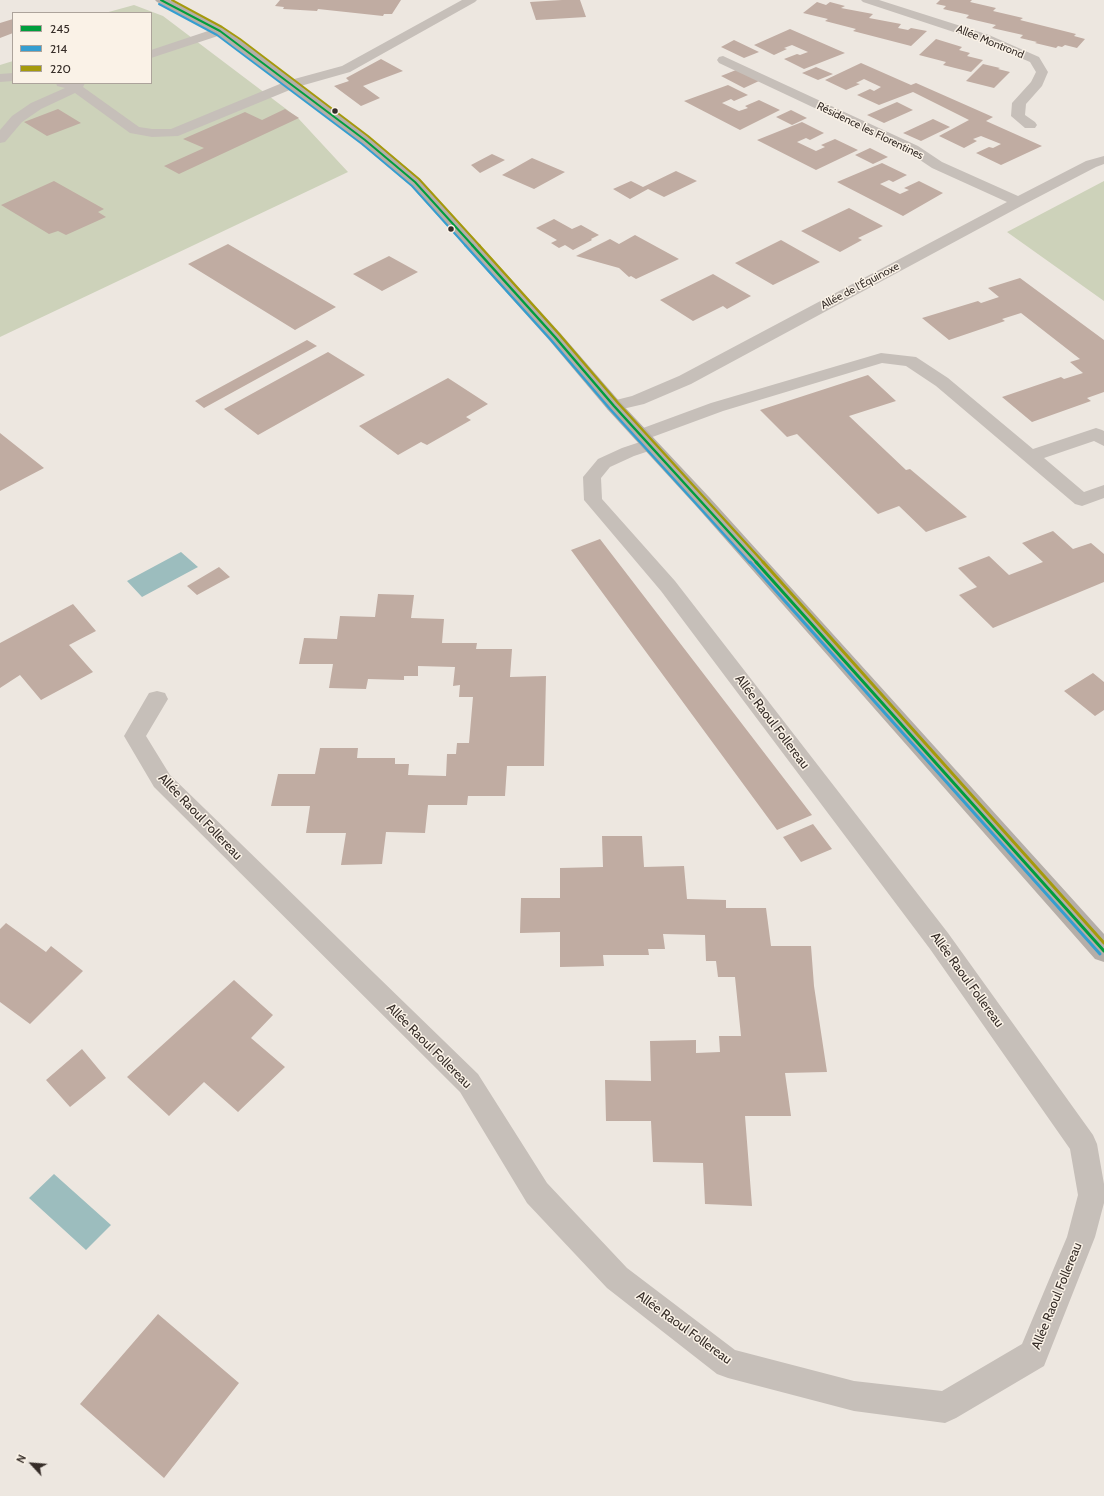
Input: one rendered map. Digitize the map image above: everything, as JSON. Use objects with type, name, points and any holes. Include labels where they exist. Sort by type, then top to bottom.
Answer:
[{"type":"main road","points":[[161,0],[220,31],[365,140],[415,182],[550,331],[614,406],[703,502],[1104,951]]},
{"type":"main road","points":[[190,0],[209,15],[220,31]]},
{"type":"street","points":[[67,84],[77,86],[135,130],[152,133],[172,133],[292,84],[346,69],[471,0]]},
{"type":"street","name":"Allée Montrond","points":[[867,0],[985,38],[1034,60],[1042,72],[1037,83],[1019,103],[1018,116],[1030,125]]},
{"type":"street","points":[[152,54],[220,31]]},
{"type":"street","name":"Résidence les Florentines","points":[[722,60],[913,149],[938,165],[1018,202]]},
{"type":"street","points":[[0,78],[12,77]]},
{"type":"street","points":[[0,139],[17,119],[36,106],[77,86]]},
{"type":"street","name":"Allée de l'Équinoxe","points":[[614,406],[638,400],[685,380],[1018,202],[1091,164],[1104,160]]},
{"type":"street","points":[[645,440],[717,407],[881,358],[910,361],[942,382],[1032,456],[1082,500],[1104,491]]},
{"type":"street","points":[[1032,456],[1096,434],[1104,440]]},
{"type":"street","name":"Allée Raoul Follereau","points":[[157,699],[135,736],[162,781],[469,1083],[537,1194],[617,1278],[728,1363],[854,1396],[945,1407],[1033,1355],[1081,1237],[1092,1195],[1083,1144],[939,941],[668,586],[593,500],[592,477],[604,463],[628,452],[645,440]]},
{"type":"green space","points":[[134,5],[163,16],[298,118],[348,172],[0,337],[0,65],[12,61],[12,84],[152,84],[152,12],[109,12]]},
{"type":"green space","points":[[1104,181],[1104,301],[1007,232]]},
{"type":"water","points":[[181,552],[198,567],[142,597],[127,581]]},
{"type":"water","points":[[54,1174],[111,1225],[86,1250],[29,1198]]},
{"type":"building","points":[[280,0],[401,0],[392,14],[384,14],[383,16],[318,9],[317,11],[283,9],[284,7],[275,6]]},
{"type":"building","points":[[580,0],[586,17],[536,20],[530,2]]},
{"type":"building","points":[[940,0],[972,0],[970,2],[996,8],[993,11],[1023,18],[1020,20],[1076,34],[1074,36],[1085,39],[1077,48],[1065,45],[1062,47],[1058,46],[1056,48],[1035,43],[1037,42],[1020,38],[1023,35],[992,28],[996,25],[966,18],[969,15],[943,9],[946,6],[936,4]]},
{"type":"building","points":[[817,2],[826,5],[830,2],[845,6],[841,8],[873,14],[869,18],[901,24],[898,28],[908,30],[911,28],[927,31],[911,46],[853,31],[856,29],[825,21],[828,19],[803,13]]},
{"type":"building","points":[[12,19],[12,33],[0,38],[0,23]]},
{"type":"building","points":[[790,29],[845,53],[804,69],[784,59],[808,52],[792,45],[784,48],[787,49],[774,55],[754,45]]},
{"type":"building","points":[[936,39],[962,47],[959,50],[970,53],[967,56],[983,60],[971,72],[943,65],[946,62],[919,55]]},
{"type":"building","points":[[734,40],[759,52],[744,58],[721,47]]},
{"type":"building","points":[[381,59],[403,71],[363,86],[380,98],[361,106],[334,86],[349,81],[346,78]]},
{"type":"building","points":[[861,63],[911,85],[916,83],[993,117],[986,121],[1042,146],[1001,165],[976,153],[989,147],[993,148],[1001,144],[981,136],[973,139],[977,141],[964,148],[939,136],[969,120],[913,92],[879,105],[857,95],[870,89],[874,91],[881,87],[864,79],[856,83],[860,84],[846,90],[825,80]]},
{"type":"building","points":[[983,64],[1010,72],[994,88],[966,81]]},
{"type":"building","points":[[816,67],[833,74],[818,80],[802,73]]},
{"type":"building","points":[[736,70],[759,81],[744,88],[721,76]]},
{"type":"building","points":[[728,85],[748,95],[734,101],[731,99],[722,103],[739,111],[748,108],[745,106],[759,100],[780,110],[740,130],[684,101]]},
{"type":"building","points":[[897,102],[913,110],[884,123],[867,115]]},
{"type":"building","points":[[58,109],[81,123],[47,136],[24,122]]},
{"type":"building","points":[[285,109],[299,118],[179,174],[164,166],[204,148],[183,139],[245,112],[262,120]]},
{"type":"building","points":[[791,110],[807,118],[792,125],[776,117]]},
{"type":"building","points":[[933,119],[950,127],[921,141],[903,133]]},
{"type":"building","points":[[802,122],[824,133],[810,140],[806,138],[797,142],[816,151],[825,147],[821,145],[835,139],[858,150],[816,170],[757,140]]},
{"type":"building","points":[[870,148],[888,157],[873,164],[855,155]]},
{"type":"building","points":[[492,154],[505,160],[480,173],[471,165]]},
{"type":"building","points":[[532,158],[565,172],[534,189],[502,175]]},
{"type":"building","points":[[882,163],[907,175],[893,182],[889,180],[880,184],[900,194],[909,190],[904,188],[919,181],[943,193],[903,216],[837,182]]},
{"type":"building","points":[[676,171],[697,181],[664,197],[648,189],[630,199],[613,189],[631,181],[643,187]]},
{"type":"building","points":[[54,181],[104,209],[98,212],[106,217],[66,235],[58,231],[49,234],[1,205]]},
{"type":"building","points":[[849,208],[883,226],[858,238],[862,240],[840,252],[801,231]]},
{"type":"building","points":[[554,219],[572,229],[581,225],[599,235],[573,250],[565,245],[559,248],[551,243],[557,240],[536,228]]},
{"type":"building","points":[[635,235],[679,259],[636,279],[631,276],[629,277],[619,268],[576,256],[610,239],[619,244]]},
{"type":"building","points":[[781,240],[820,262],[773,285],[735,263]]},
{"type":"building","points":[[228,244],[336,307],[295,330],[188,264]]},
{"type":"building","points":[[389,256],[418,272],[382,291],[353,274]]},
{"type":"building","points":[[713,274],[751,296],[727,309],[723,306],[693,321],[660,300]]},
{"type":"building","points":[[1020,278],[1104,340],[1104,392],[1087,398],[1091,401],[1032,422],[1002,397],[1061,377],[1064,379],[1083,373],[1070,362],[1080,359],[1021,313],[1002,319],[1005,321],[949,340],[922,318],[978,301],[981,303],[999,297],[988,288]]},
{"type":"building","points":[[307,340],[317,346],[204,408],[195,401]]},
{"type":"building","points":[[328,352],[365,375],[258,435],[224,409]]},
{"type":"building","points":[[868,375],[896,401],[849,416],[906,470],[910,469],[967,517],[926,532],[899,506],[878,514],[797,434],[787,437],[760,410]]},
{"type":"building","points":[[448,378],[488,404],[466,417],[471,420],[427,445],[421,442],[398,455],[359,426]]},
{"type":"building","points":[[0,433],[44,468],[0,491]]},
{"type":"building","points":[[1053,531],[1073,549],[1091,543],[1104,554],[1104,582],[993,628],[959,595],[977,587],[958,568],[989,556],[1009,575],[1043,562],[1022,543]]},
{"type":"building","points":[[600,539],[812,815],[777,830],[571,550]]},
{"type":"building","points":[[219,567],[230,577],[197,595],[187,586]]},
{"type":"building","points":[[378,594],[414,595],[411,618],[444,619],[442,643],[477,643],[476,649],[512,649],[510,677],[546,676],[544,766],[507,766],[505,796],[468,796],[467,805],[428,805],[425,833],[386,832],[382,864],[341,865],[346,833],[306,833],[310,806],[271,806],[278,774],[315,774],[320,748],[358,748],[357,758],[395,758],[395,764],[409,764],[408,775],[446,776],[447,754],[456,754],[457,743],[469,743],[473,697],[459,697],[460,685],[453,686],[455,667],[418,666],[418,676],[404,676],[404,680],[368,679],[366,689],[329,688],[333,664],[299,664],[304,638],[337,639],[340,616],[375,617]]},
{"type":"building","points":[[73,604],[96,631],[69,645],[93,672],[41,700],[20,675],[0,688],[0,643]]},
{"type":"building","points":[[1093,673],[1104,682],[1104,710],[1095,716],[1064,691]]},
{"type":"building","points":[[813,824],[832,849],[801,862],[783,837]]},
{"type":"building","points":[[602,836],[642,836],[644,867],[684,866],[687,899],[726,900],[726,908],[766,908],[771,946],[811,946],[814,986],[827,1072],[785,1073],[791,1116],[745,1116],[752,1206],[705,1204],[703,1163],[653,1162],[651,1121],[606,1121],[605,1080],[651,1081],[650,1041],[696,1040],[696,1053],[720,1052],[719,1036],[741,1036],[735,977],[718,977],[716,961],[706,961],[705,935],[663,934],[665,949],[648,949],[649,955],[603,955],[604,966],[560,967],[560,932],[520,933],[521,898],[560,898],[560,868],[603,867]]},
{"type":"building","points":[[6,923],[46,952],[51,946],[83,971],[30,1024],[0,1002],[0,929]]},
{"type":"building","points":[[234,980],[273,1015],[251,1038],[285,1067],[238,1112],[204,1082],[169,1116],[127,1077]]},
{"type":"building","points":[[82,1049],[106,1078],[70,1107],[46,1080]]},
{"type":"building","points":[[158,1314],[239,1383],[164,1478],[80,1404]]},
{"type":"transit line","name":"245","points":[[161,0],[220,31],[237,43],[365,140],[415,182],[555,337],[614,406],[703,502],[1104,951]]},
{"type":"transit line","name":"220","points":[[172,0],[222,27],[240,39],[368,136],[419,179],[559,334],[618,403],[707,499],[1104,943]]},
{"type":"transit line","name":"214","points":[[159,4],[217,35],[234,47],[362,144],[412,186],[551,340],[610,409],[699,505],[1100,954]]}]
